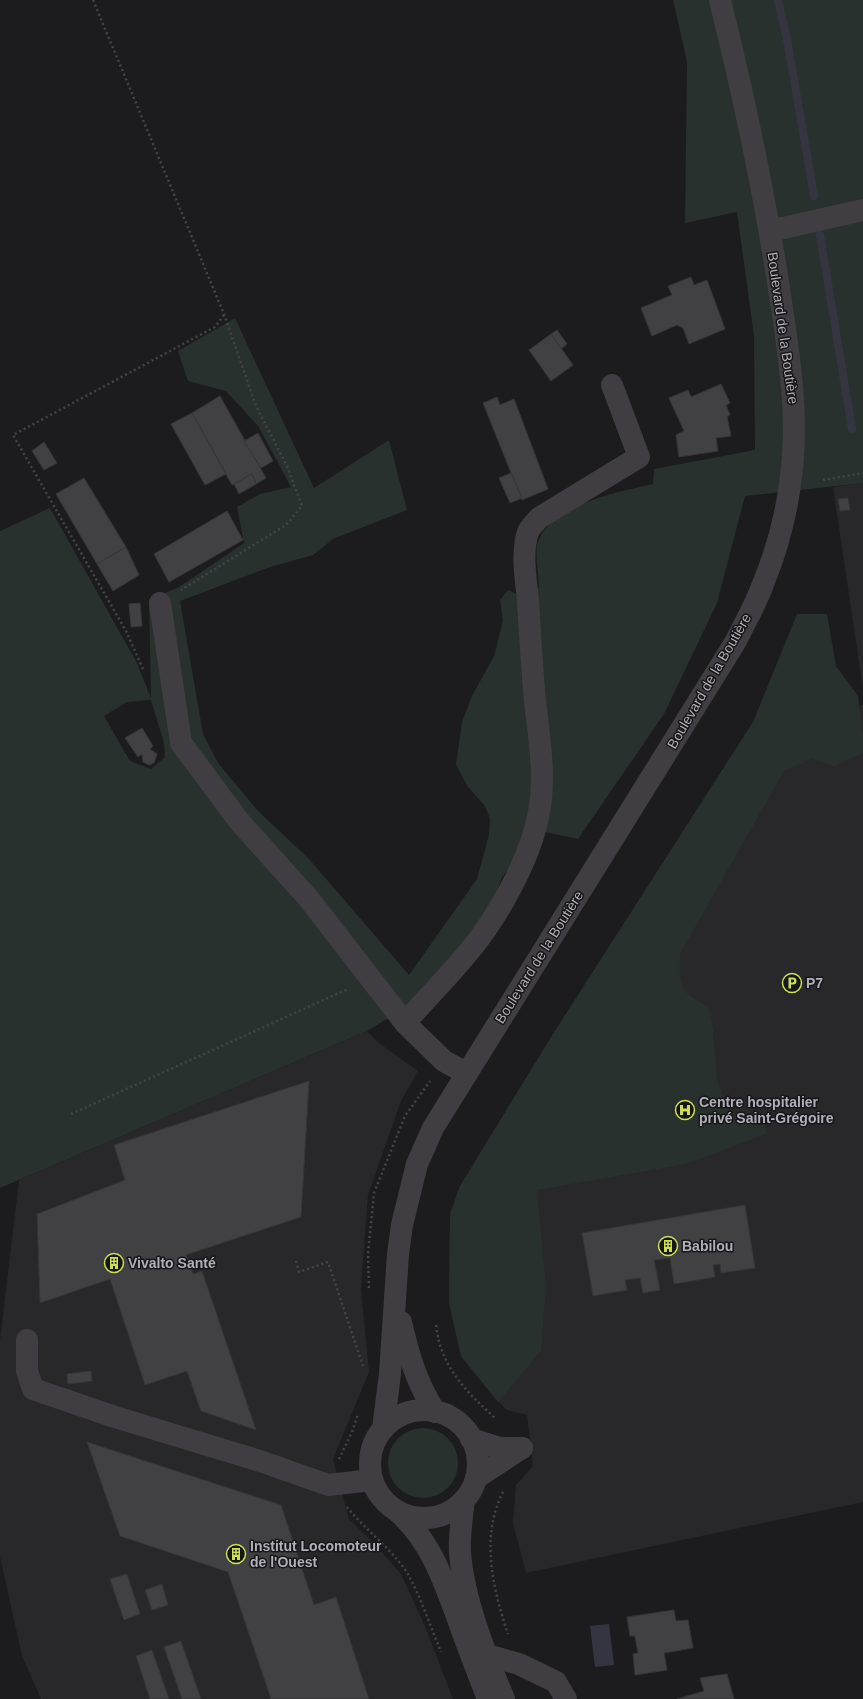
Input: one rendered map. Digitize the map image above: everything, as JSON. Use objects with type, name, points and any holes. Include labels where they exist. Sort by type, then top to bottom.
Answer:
[{"type":"street","name":"Boulevard de la Boutière","points":[[383,1428],[396,1304],[398,1254],[402,1225],[417,1164],[433,1128],[466,1073],[736,641],[763,585],[780,534],[792,475],[794,424],[793,385],[770,231],[756,158],[720,0]]},
{"type":"street","points":[[770,231],[855,211]]},
{"type":"street","points":[[404,1023],[468,954],[487,928],[506,896],[534,834],[539,812],[542,787],[542,756],[534,693],[526,570],[526,544],[529,531],[540,518],[638,457],[612,385]]},
{"type":"street","points":[[160,603],[181,743],[239,820],[309,899],[404,1023],[444,1062],[466,1073]]},
{"type":"street","name":"Boulevard de la Boutière","points":[[396,1304],[410,1361],[416,1376],[435,1412]]},
{"type":"street","points":[[27,1340],[27,1371],[33,1389],[115,1417],[263,1462],[328,1485],[372,1480]]},
{"type":"street","points":[[396,1511],[410,1516],[425,1518],[440,1516],[464,1500],[472,1489],[476,1478],[478,1464],[476,1451],[471,1439],[462,1426],[449,1417],[435,1412],[421,1410],[407,1413],[394,1419],[383,1428],[376,1440],[371,1453],[370,1466],[372,1480],[381,1497],[396,1511],[412,1525],[432,1555],[446,1585],[488,1699]]},
{"type":"street","points":[[471,1439],[500,1448],[522,1448],[476,1478]]},
{"type":"street","points":[[464,1500],[460,1551],[470,1601],[487,1655],[504,1699]]},
{"type":"street","points":[[487,1655],[519,1664],[556,1682],[566,1699]]},
{"type":"path","points":[[93,0],[224,314],[256,406],[287,466],[302,506],[286,525],[160,603]]},
{"type":"path","points":[[174,692],[149,682],[126,631],[13,435],[215,327],[224,314]]},
{"type":"path","points":[[823,480],[863,473]]},
{"type":"path","points":[[71,1114],[370,979]]},
{"type":"path","points":[[296,1261],[299,1272],[328,1262],[365,1372],[369,1372]]},
{"type":"shaded area","points":[[673,0],[863,0],[863,483],[745,496],[717,603],[664,714],[578,839],[545,832],[519,856],[502,877],[486,922],[433,991],[367,1031],[0,1188],[0,531],[50,508],[137,663],[151,698],[149,600],[179,587],[244,543],[237,507],[260,494],[291,487],[258,426],[226,391],[188,381],[178,351],[235,318],[314,488],[389,440],[407,510],[333,539],[313,555],[270,567],[180,601],[203,734],[218,763],[258,811],[309,859],[409,975],[477,879],[489,835],[490,819],[485,806],[468,787],[456,765],[462,722],[472,696],[494,656],[503,621],[500,600],[508,590],[519,595],[539,588],[537,545],[544,531],[555,520],[569,510],[586,502],[622,491],[653,484],[654,469],[755,450],[754,336],[737,212],[685,223],[687,62]],"holes":[[[151,700],[164,743],[165,757],[151,769],[130,761],[104,716],[127,702]]]},
{"type":"shaded area","points":[[863,483],[863,689],[833,487]]},
{"type":"shaded area","points":[[797,614],[827,614],[836,666],[858,696],[863,733],[863,753],[835,766],[811,759],[784,771],[680,954],[680,974],[683,987],[686,992],[709,1007],[713,1031],[717,1078],[728,1115],[764,1113],[766,1134],[686,1164],[537,1190],[546,1287],[541,1351],[498,1402],[461,1356],[449,1303],[450,1214],[460,1186],[553,1034],[753,722]]},
{"type":"shaded area","name":"Centre hospitalier privé Saint-Grégoire","points":[[863,705],[863,1502],[526,1573],[513,1523],[516,1485],[533,1466],[527,1415],[507,1410],[498,1402],[461,1356],[449,1303],[450,1214],[460,1186],[553,1034],[753,722]]},
{"type":"shaded area","points":[[367,1031],[379,1043],[418,1071],[401,1101],[368,1195],[361,1289],[369,1372],[333,1459],[349,1519],[374,1543],[401,1574],[425,1626],[453,1699],[41,1699],[22,1656],[0,1557],[0,1340],[19,1180]]},
{"type":"shaded area","points":[[423,1428],[436,1431],[448,1438],[455,1450],[458,1463],[455,1476],[448,1488],[436,1495],[423,1498],[410,1495],[398,1488],[391,1476],[388,1463],[391,1450],[398,1438],[410,1431]]},
{"type":"water","points":[[609,1624],[614,1665],[595,1667],[590,1626]]},
{"type":"building","points":[[691,277],[694,285],[707,280],[725,329],[689,344],[683,328],[677,325],[652,336],[641,308],[672,295],[668,286]]},
{"type":"building","points":[[557,330],[567,344],[561,349],[551,334]]},
{"type":"building","points":[[551,334],[573,365],[551,381],[529,350]]},
{"type":"building","points":[[721,384],[730,403],[726,405],[730,415],[727,417],[731,436],[716,438],[718,451],[679,457],[676,435],[684,431],[669,398],[688,390],[691,397]]},
{"type":"building","points":[[220,396],[266,478],[256,484],[252,474],[232,485],[192,413]]},
{"type":"building","points":[[497,397],[500,405],[514,399],[548,489],[522,500],[483,403]]},
{"type":"building","points":[[192,413],[226,474],[205,485],[171,424]]},
{"type":"building","points":[[258,433],[273,461],[261,468],[244,441]]},
{"type":"building","points":[[44,442],[57,463],[44,470],[32,451]]},
{"type":"building","points":[[511,473],[522,498],[510,503],[499,478]]},
{"type":"building","points":[[252,474],[256,484],[239,494],[234,484]]},
{"type":"building","points":[[84,478],[126,547],[97,564],[56,494]]},
{"type":"building","points":[[848,498],[850,510],[840,511],[838,499]]},
{"type":"building","points":[[227,511],[243,540],[169,582],[154,554]]},
{"type":"building","points":[[126,547],[139,575],[113,591],[97,564]]},
{"type":"building","points":[[140,603],[142,626],[131,627],[129,604]]},
{"type":"building","points":[[142,728],[153,746],[150,749],[157,754],[154,763],[149,765],[143,762],[142,754],[138,757],[125,738]]},
{"type":"building","name":"Vivalto Santé","points":[[309,1081],[301,1217],[186,1255],[193,1274],[202,1271],[256,1430],[201,1411],[187,1371],[145,1385],[110,1279],[40,1303],[37,1214],[125,1180],[114,1145]]},
{"type":"building","name":"Babilou","points":[[745,1205],[755,1268],[721,1273],[720,1264],[713,1265],[715,1277],[674,1284],[670,1258],[654,1260],[660,1290],[643,1293],[640,1278],[625,1280],[627,1290],[593,1296],[582,1233]]},
{"type":"building","points":[[91,1371],[92,1381],[68,1384],[67,1374]]},
{"type":"building","name":"Institut Locomoteur de l'Ouest","points":[[87,1442],[281,1505],[314,1605],[336,1597],[369,1699],[271,1699],[228,1572],[120,1536]]},
{"type":"building","points":[[127,1574],[140,1614],[124,1620],[110,1579]]},
{"type":"building","points":[[162,1584],[168,1605],[152,1610],[145,1590]]},
{"type":"building","points":[[674,1610],[676,1621],[688,1620],[693,1648],[664,1653],[667,1670],[635,1675],[633,1654],[638,1653],[635,1636],[630,1636],[627,1617]]},
{"type":"building","points":[[181,1641],[201,1699],[182,1699],[164,1647]]},
{"type":"building","points":[[152,1650],[169,1699],[150,1699],[136,1656]]},
{"type":"building","points":[[727,1674],[734,1699],[677,1699],[704,1691],[700,1678]]},
{"type":"waterway","points":[[778,0],[787,39],[814,196]]},
{"type":"waterway","points":[[820,235],[852,429]]},
{"type":"place","name":"P7","points":[[792,983]]},
{"type":"place","name":"Centre hospitalier privé Saint-Grégoire","points":[[685,1110]]},
{"type":"place","name":"Babilou","points":[[668,1246]]},
{"type":"place","name":"Vivalto Santé","points":[[114,1263]]},
{"type":"place","name":"Institut Locomoteur de l'Ouest","points":[[236,1554]]}]
